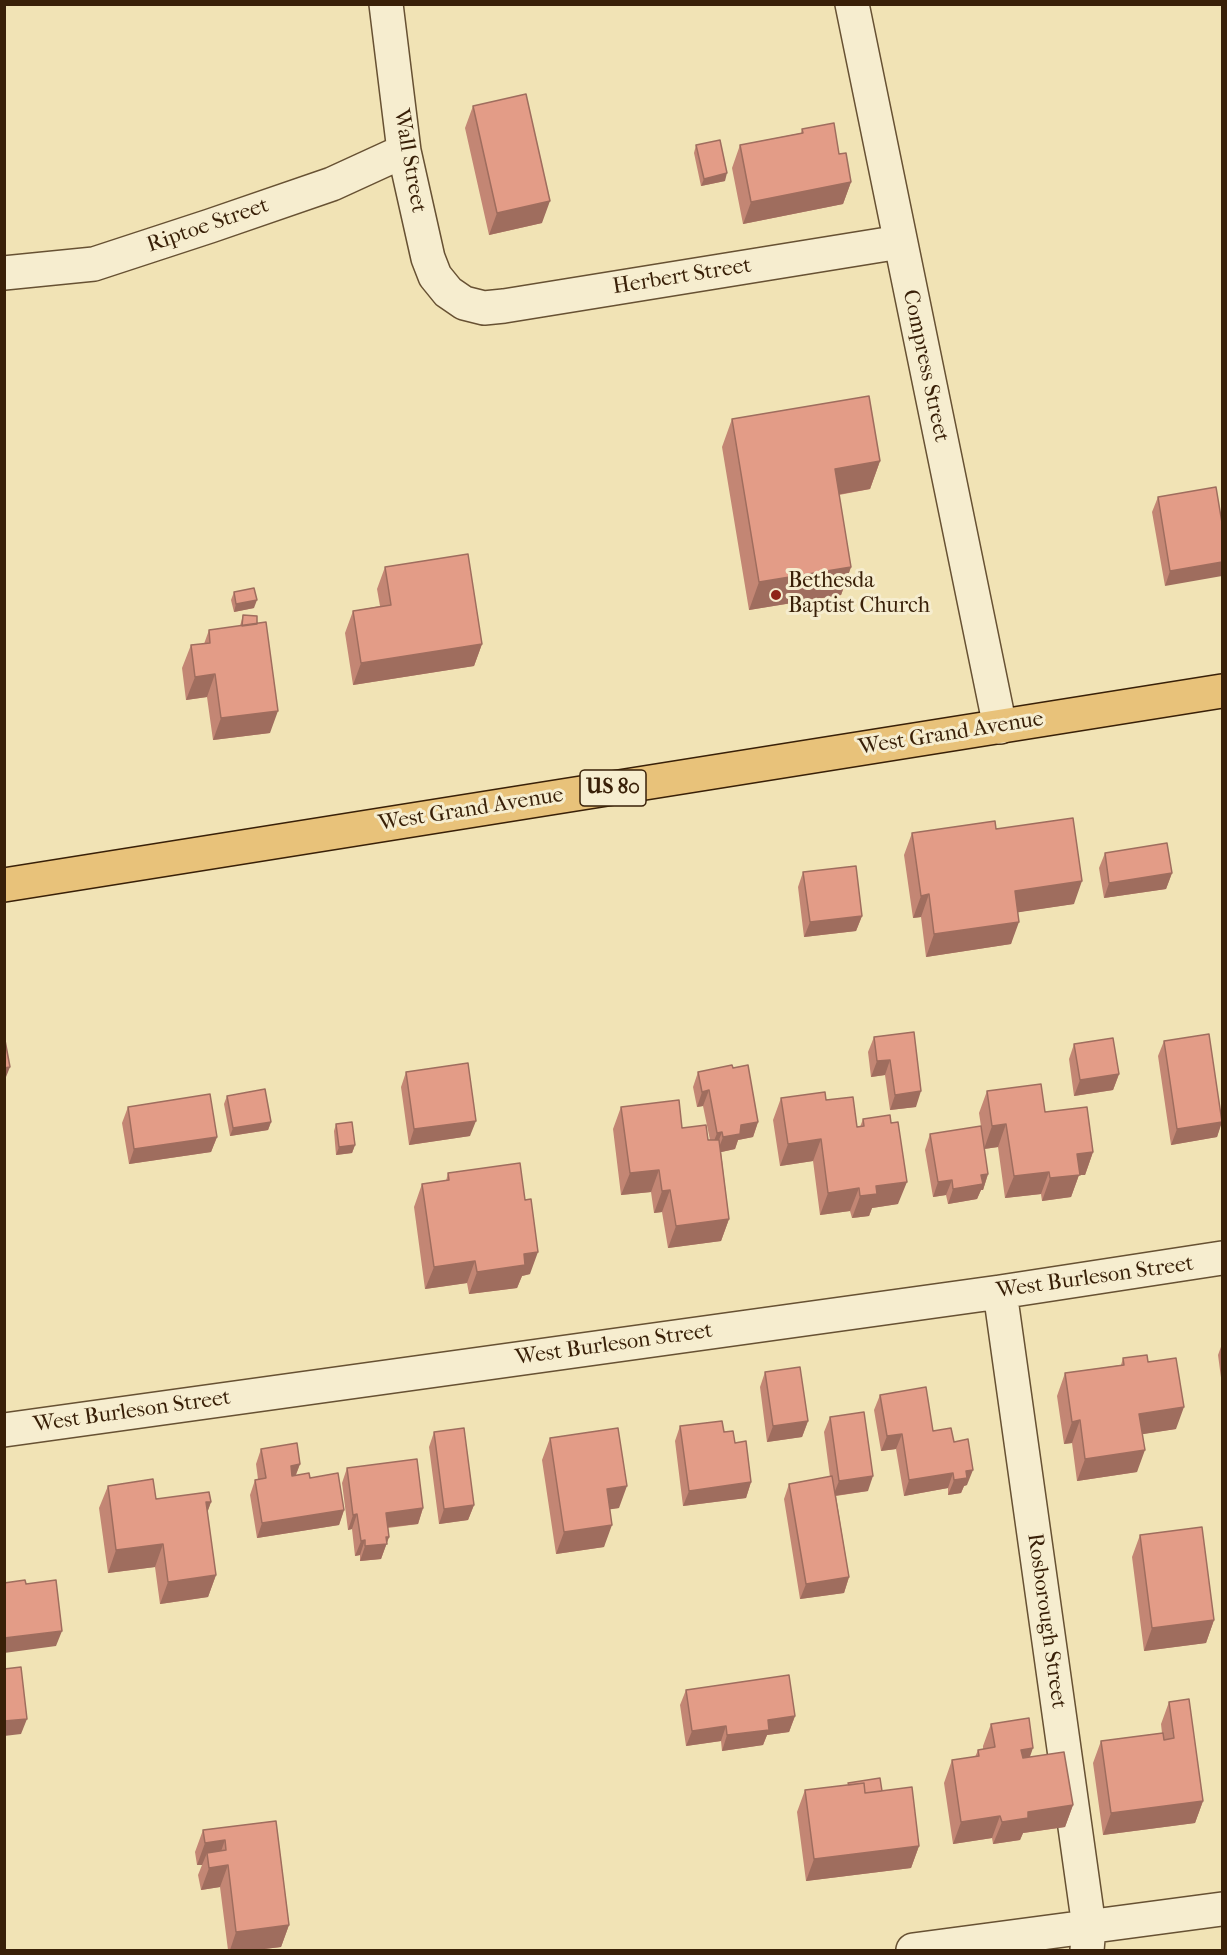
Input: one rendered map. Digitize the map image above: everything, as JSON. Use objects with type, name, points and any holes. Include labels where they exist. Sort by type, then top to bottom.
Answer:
[{"type":"highway","name":"West Grand Avenue","points":[[4,885],[1222,691]]},
{"type":"street","name":"Wall Street","points":[[386,4],[404,151],[428,258],[435,276],[448,292],[464,303]]},
{"type":"street","name":"Compress Street","points":[[852,4],[1000,727]]},
{"type":"street","name":"Riptoe Street","points":[[4,273],[94,264],[332,184],[404,151]]},
{"type":"street","name":"Herbert Street","points":[[464,303],[484,308],[504,306],[900,242]]},
{"type":"street","name":"West Burleson Street","points":[[4,1430],[1000,1292],[1222,1258]]},
{"type":"street","name":"Rosborough Street","points":[[1000,1292],[1088,1939]]},
{"type":"street","points":[[914,1950],[1088,1939],[1222,1909]]},
{"type":"building","points":[[526,94],[550,201],[497,213],[473,106]]},
{"type":"building","points":[[834,123],[839,154],[846,153],[851,182],[751,202],[740,145],[803,133],[802,129]]},
{"type":"building","points":[[720,140],[727,173],[704,179],[696,145]]},
{"type":"building","points":[[869,396],[880,461],[835,469],[851,567],[759,582],[732,419]]},
{"type":"building","points":[[1216,487],[1222,523],[1222,562],[1170,571],[1158,497]]},
{"type":"building","points":[[468,554],[482,644],[361,663],[353,611],[391,605],[385,567]]},
{"type":"building","points":[[254,588],[257,600],[236,604],[234,592]]},
{"type":"building","points":[[243,615],[257,616],[257,624],[242,626]]},
{"type":"building","points":[[266,622],[278,711],[221,718],[215,674],[195,677],[191,645],[210,643],[209,630]]},
{"type":"building","points":[[1073,818],[1082,881],[1015,891],[1019,922],[934,934],[929,894],[921,896],[912,833],[995,821],[996,829]]},
{"type":"building","points":[[1167,843],[1172,873],[1109,883],[1105,853]]},
{"type":"building","points":[[856,866],[862,916],[810,922],[803,872]]},
{"type":"building","points":[[914,1032],[921,1091],[895,1095],[890,1060],[877,1061],[874,1037]]},
{"type":"building","points":[[1209,1034],[1222,1122],[1177,1129],[1164,1041]]},
{"type":"building","points":[[4,1035],[10,1067],[4,1068]]},
{"type":"building","points":[[1113,1038],[1119,1074],[1080,1080],[1074,1044]]},
{"type":"building","points":[[468,1063],[476,1121],[414,1129],[406,1072]]},
{"type":"building","points":[[732,1065],[733,1068],[748,1065],[758,1122],[741,1125],[740,1134],[723,1137],[722,1132],[717,1133],[709,1090],[702,1092],[698,1072]]},
{"type":"building","points":[[1041,1084],[1045,1112],[1087,1107],[1093,1152],[1077,1154],[1080,1175],[1050,1178],[1049,1172],[1014,1176],[1006,1124],[992,1126],[987,1091]]},
{"type":"building","points":[[265,1089],[271,1122],[233,1128],[227,1096]]},
{"type":"building","points":[[825,1092],[826,1100],[853,1097],[857,1127],[864,1126],[863,1119],[890,1115],[891,1123],[898,1122],[907,1182],[876,1186],[877,1194],[860,1196],[859,1188],[828,1193],[821,1139],[788,1144],[781,1098]]},
{"type":"building","points":[[210,1094],[217,1137],[134,1149],[128,1107]]},
{"type":"building","points":[[679,1100],[682,1128],[706,1125],[708,1140],[719,1140],[729,1219],[676,1226],[670,1190],[662,1191],[659,1170],[630,1173],[621,1107]]},
{"type":"building","points":[[352,1122],[355,1145],[339,1147],[336,1124]]},
{"type":"building","points":[[981,1126],[988,1174],[981,1175],[983,1184],[953,1189],[952,1180],[938,1182],[930,1134]]},
{"type":"building","points":[[520,1163],[525,1200],[531,1199],[538,1252],[524,1254],[525,1265],[477,1272],[475,1261],[434,1267],[422,1184],[449,1180],[448,1173]]},
{"type":"building","points":[[1147,1355],[1148,1362],[1176,1358],[1184,1407],[1139,1414],[1145,1450],[1085,1459],[1080,1420],[1072,1422],[1065,1373],[1124,1365],[1123,1358]]},
{"type":"building","points":[[800,1367],[808,1421],[773,1426],[765,1372]]},
{"type":"building","points":[[926,1387],[933,1431],[951,1428],[954,1442],[968,1439],[973,1470],[966,1471],[967,1478],[954,1480],[953,1473],[909,1480],[902,1434],[887,1436],[880,1395]]},
{"type":"building","points":[[864,1412],[873,1476],[839,1481],[830,1417]]},
{"type":"building","points":[[722,1421],[724,1432],[733,1431],[735,1443],[746,1441],[751,1482],[689,1491],[680,1426]]},
{"type":"building","points":[[464,1428],[474,1505],[444,1509],[434,1432]]},
{"type":"building","points":[[618,1428],[627,1486],[607,1489],[612,1525],[564,1532],[550,1438]]},
{"type":"building","points":[[297,1443],[300,1464],[291,1466],[292,1476],[309,1473],[310,1478],[338,1473],[344,1510],[262,1523],[255,1480],[266,1478],[261,1449]]},
{"type":"building","points":[[417,1459],[423,1508],[386,1513],[389,1537],[386,1537],[387,1544],[365,1546],[365,1540],[361,1541],[357,1514],[353,1515],[347,1468]]},
{"type":"building","points":[[832,1476],[849,1577],[806,1584],[789,1484]]},
{"type":"building","points":[[153,1479],[156,1499],[209,1492],[211,1502],[206,1502],[216,1575],[168,1582],[163,1544],[116,1550],[108,1486]]},
{"type":"building","points":[[1202,1527],[1214,1620],[1152,1628],[1140,1535]]},
{"type":"building","points":[[25,1580],[26,1584],[56,1580],[62,1631],[4,1638],[4,1583]]},
{"type":"building","points":[[21,1667],[27,1719],[4,1721],[4,1669]]},
{"type":"building","points":[[789,1675],[795,1716],[768,1720],[769,1730],[727,1735],[726,1726],[692,1731],[686,1690]]},
{"type":"building","points":[[1189,1699],[1203,1801],[1111,1813],[1101,1741],[1163,1733],[1164,1740],[1174,1738],[1169,1702]]},
{"type":"building","points":[[1029,1718],[1033,1748],[1021,1750],[1023,1758],[1064,1752],[1073,1805],[1028,1812],[1028,1818],[1002,1822],[1000,1816],[961,1822],[952,1760],[979,1756],[978,1750],[995,1747],[991,1724]]},
{"type":"building","points":[[880,1778],[882,1791],[865,1793],[864,1783],[849,1785],[848,1783]]},
{"type":"building","points":[[864,1783],[865,1793],[912,1787],[919,1846],[814,1859],[805,1790]]},
{"type":"building","points":[[276,1821],[289,1925],[236,1932],[228,1865],[209,1868],[207,1853],[226,1850],[225,1840],[205,1843],[203,1830]]},
{"type":"place","name":"Bethesda Baptist Church","points":[[776,595]]}]
